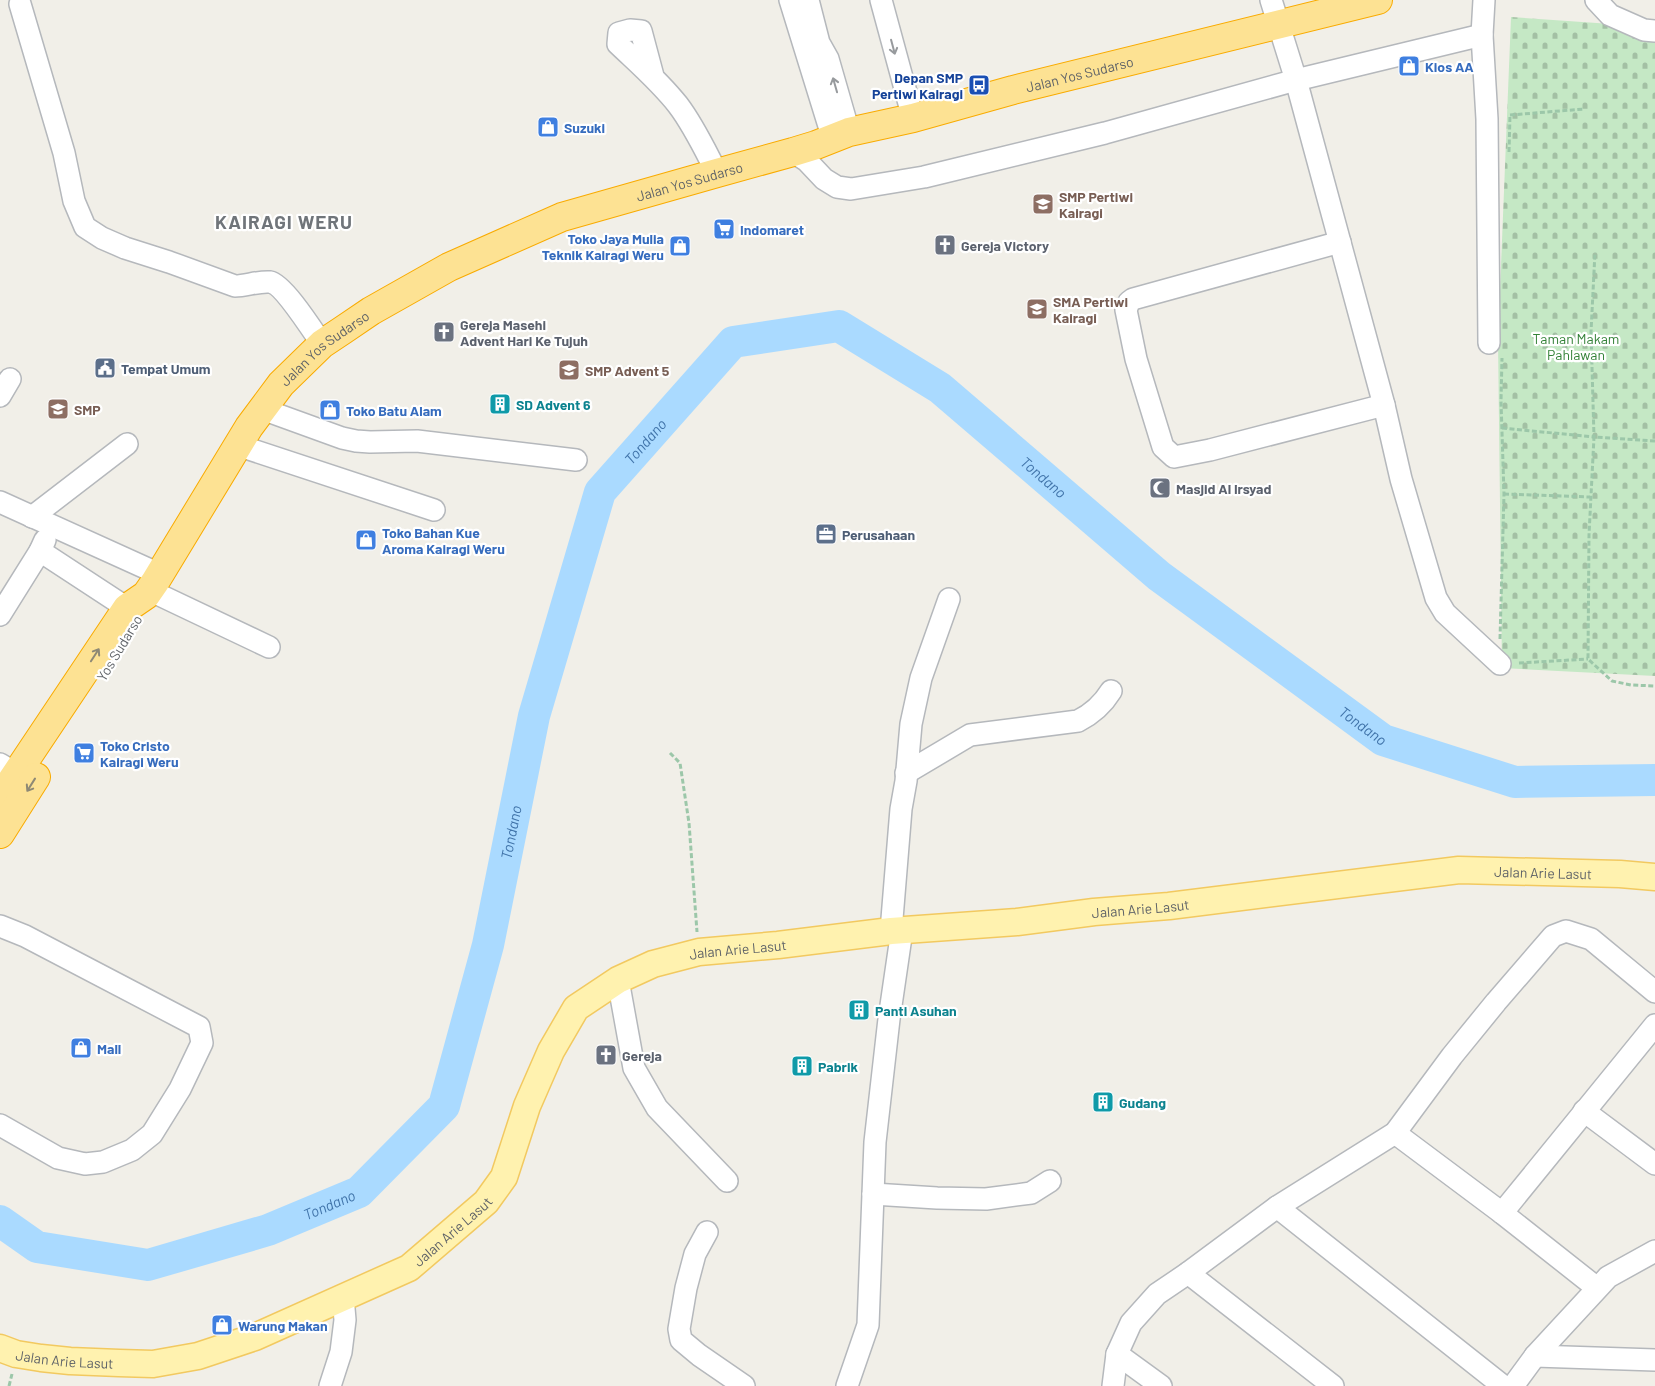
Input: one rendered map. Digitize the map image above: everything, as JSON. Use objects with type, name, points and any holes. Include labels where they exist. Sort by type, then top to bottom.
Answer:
[{"type":"highway","name":"Jalan Yos Sudarso","points":[[145,592],[237,445],[281,384],[322,344],[371,311],[449,266],[562,218],[717,172],[794,152],[841,136],[1012,90],[1275,13],[1378,0]]},
{"type":"highway","name":"Yos Sudarso","points":[[0,798],[9,769],[145,592]]},
{"type":"highway","name":"Yos Sudarso","points":[[0,834],[68,726],[124,646],[141,616],[145,592]]},
{"type":"main road","name":"Jalan Arie Lasut","points":[[0,1348],[16,1354],[61,1360],[153,1364],[198,1356],[255,1337],[409,1268],[486,1202],[504,1177],[527,1106],[551,1051],[576,1008],[618,980],[653,964],[699,952],[896,931],[1017,922],[1094,912],[1195,904],[1459,870],[1620,874],[1655,878]]},
{"type":"street","points":[[790,0],[841,136]]},
{"type":"street","points":[[808,0],[819,43],[828,59],[841,136]]},
{"type":"street","points":[[881,0],[913,118]]},
{"type":"street","points":[[1484,0],[1482,35],[1496,348]]},
{"type":"street","points":[[1596,0],[1610,16],[1644,30],[1655,31]]},
{"type":"street","points":[[20,4],[64,153],[74,201],[85,227],[102,238],[125,248],[235,286],[272,282],[282,289],[322,344]]},
{"type":"street","points":[[1275,13],[1296,80],[1384,405],[1401,478],[1436,598],[1445,613],[1500,664]]},
{"type":"street","points":[[794,152],[807,161],[824,179],[837,187],[851,189],[924,177],[1105,133],[1296,80],[1482,35]]},
{"type":"street","points":[[653,76],[678,106],[696,133],[717,172]]},
{"type":"street","points":[[1340,242],[1133,299],[1129,302],[1126,310],[1136,359],[1163,447],[1174,457],[1210,450],[1384,405]]},
{"type":"street","points":[[262,409],[309,427],[356,441],[417,441],[576,460]]},
{"type":"street","points":[[32,517],[127,444]]},
{"type":"street","points":[[237,445],[434,510]]},
{"type":"street","points":[[0,502],[52,526],[145,592]]},
{"type":"street","points":[[0,615],[40,551],[52,526]]},
{"type":"street","points":[[40,551],[145,592],[269,647]]},
{"type":"street","points":[[847,1386],[868,1325],[875,1142],[889,1019],[896,931],[901,809],[911,724],[921,678],[949,599]]},
{"type":"street","points":[[906,773],[970,735],[1078,721],[1098,708],[1111,691]]},
{"type":"street","points":[[0,926],[25,936],[199,1028],[202,1043],[180,1089],[152,1134],[132,1150],[103,1162],[85,1164],[58,1158],[0,1125]]},
{"type":"street","points":[[1113,1386],[1117,1354],[1131,1323],[1157,1294],[1277,1207],[1395,1133],[1452,1056],[1553,936],[1566,931],[1591,939],[1655,992]]},
{"type":"street","points":[[618,980],[634,1068],[657,1108],[727,1181]]},
{"type":"street","points":[[1502,1214],[1655,1025]]},
{"type":"street","points":[[1584,1111],[1655,1164]]},
{"type":"street","points":[[1395,1133],[1597,1288]]},
{"type":"street","points":[[873,1194],[986,1199],[1031,1193],[1050,1181]]},
{"type":"street","points":[[1277,1207],[1503,1386]]},
{"type":"street","points":[[707,1232],[695,1254],[688,1280],[679,1329],[681,1340],[744,1386]]},
{"type":"street","points":[[1513,1386],[1535,1356],[1608,1277],[1655,1250]]},
{"type":"street","points":[[1188,1273],[1333,1386]]},
{"type":"street","points":[[330,1386],[341,1352],[345,1320],[343,1297]]},
{"type":"street","points":[[1117,1354],[1161,1386]]},
{"type":"street","points":[[1535,1356],[1655,1360]]},
{"type":"path","points":[[1487,119],[1510,115],[1584,109]]},
{"type":"path","points":[[1509,162],[1510,115]]},
{"type":"path","points":[[1588,659],[1590,497],[1594,438],[1591,332],[1595,252]]},
{"type":"path","points":[[1496,348],[1501,401],[1504,494],[1500,664],[1588,659],[1612,681],[1631,685],[1655,686]]},
{"type":"path","points":[[1502,428],[1594,438],[1655,441]]},
{"type":"path","points":[[1504,494],[1590,497]]},
{"type":"path","points":[[670,753],[680,763],[688,823],[699,952]]},
{"type":"green space","name":"Taman Makam Pahlawan","points":[[1511,17],[1655,27],[1655,676],[1502,668],[1498,340]]},
{"type":"waterway","name":"Tondano","points":[[0,1221],[37,1247],[148,1265],[268,1230],[359,1192],[444,1106],[488,945],[534,716],[600,492],[733,342],[839,326],[940,388],[1159,576],[1383,740],[1515,782],[1655,780]]},
{"type":"place","name":"Kios AA","points":[[1409,66]]},
{"type":"place","name":"Depan SMP Pertiwi Kairagi","points":[[979,85]]},
{"type":"place","name":"Suzuki","points":[[548,127]]},
{"type":"place","name":"SMP Pertiwi Kairagi","points":[[1043,204]]},
{"type":"place","name":"Indomaret","points":[[724,229]]},
{"type":"place","name":"Gereja Victory","points":[[945,245]]},
{"type":"place","name":"Toko Jaya Mulia Teknik Kairagi Weru","points":[[680,246]]},
{"type":"place","name":"SMA Pertiwi Kairagi","points":[[1037,309]]},
{"type":"place","name":"Gereja Masehi Advent Hari Ke Tujuh","points":[[444,332]]},
{"type":"place","name":"Tempat Umum","points":[[105,368]]},
{"type":"place","name":"SMP Advent 5","points":[[569,370]]},
{"type":"place","name":"SD Advent 6","points":[[500,404]]},
{"type":"place","name":"SMP","points":[[58,409]]},
{"type":"place","name":"Toko Batu Alam","points":[[330,410]]},
{"type":"place","name":"Masjid Al Irsyad","points":[[1160,488]]},
{"type":"place","name":"Perusahaan","points":[[826,534]]},
{"type":"place","name":"Toko Bahan Kue Aroma Kairagi Weru","points":[[366,540]]},
{"type":"place","name":"Toko Cristo Kairagi Weru","points":[[84,753]]},
{"type":"place","name":"Panti Asuhan","points":[[859,1010]]},
{"type":"place","name":"Mall","points":[[81,1048]]},
{"type":"place","name":"Gereja","points":[[606,1055]]},
{"type":"place","name":"Pabrik","points":[[802,1066]]},
{"type":"place","name":"Gudang","points":[[1103,1102]]},
{"type":"place","name":"Warung Makan","points":[[222,1325]]},
{"type":"district","name":"KAIRAGI WERU","points":[[284,221]]}]
